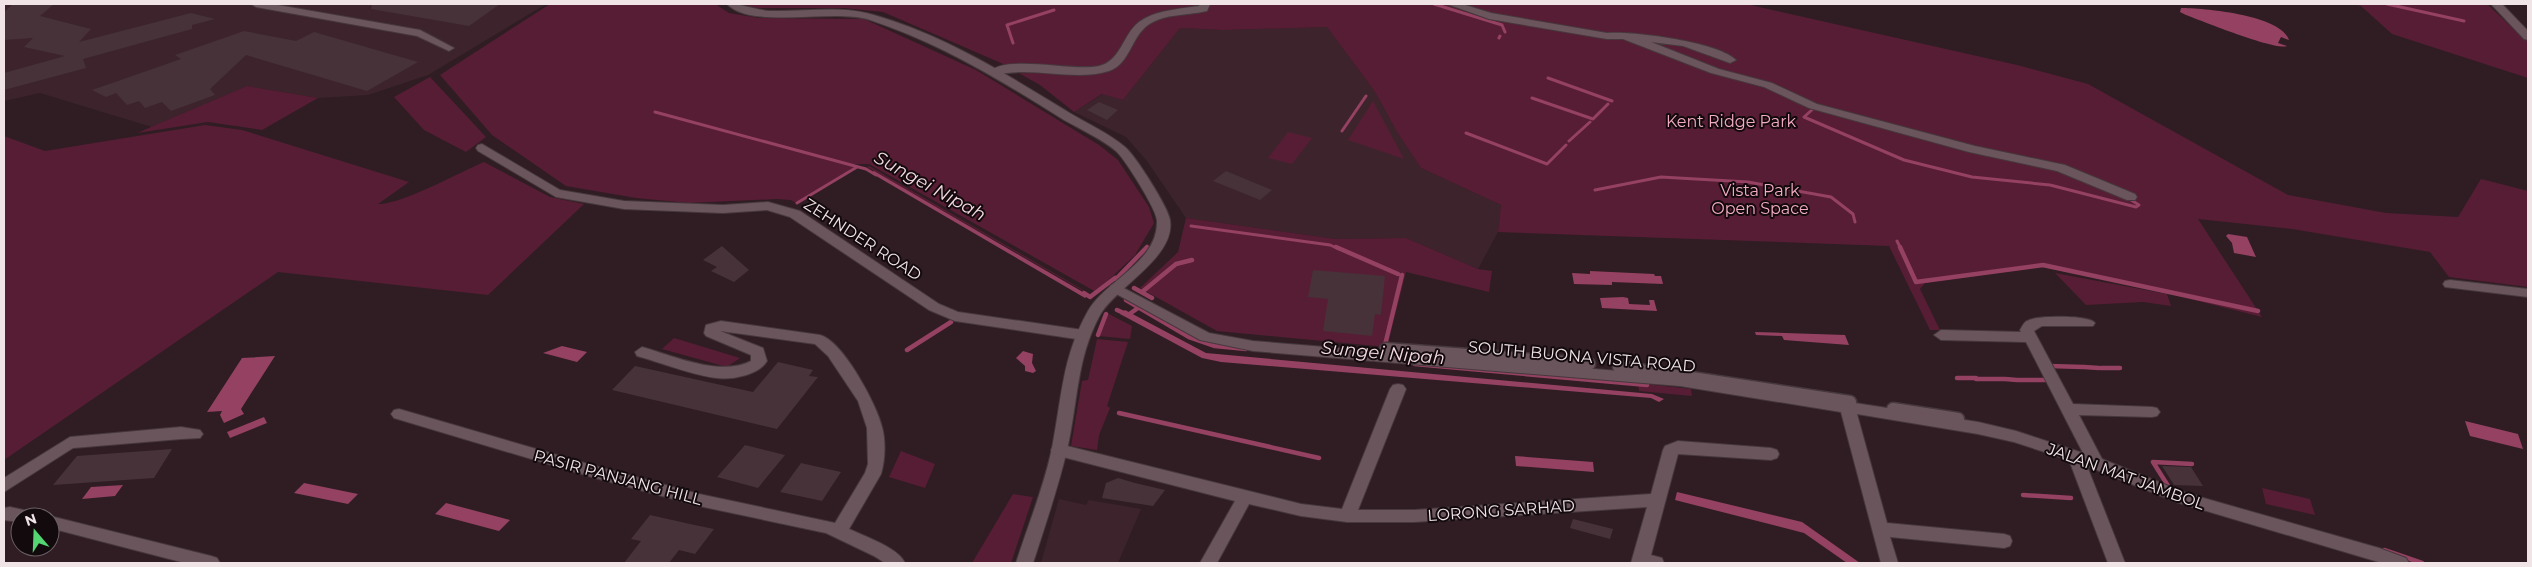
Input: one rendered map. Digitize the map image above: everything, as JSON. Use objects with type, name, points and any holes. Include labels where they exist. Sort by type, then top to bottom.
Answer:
[{"type":"street","points":[[256,4],[420,33],[449,48]]},
{"type":"street","points":[[732,4],[743,10],[769,14],[844,12],[871,17],[951,49],[996,72],[1122,150],[1152,194],[1164,220],[1161,238],[1149,259],[1116,288],[1096,310],[1083,335],[1074,360],[1063,451],[1025,563]]},
{"type":"street","points":[[996,72],[1010,67],[1078,71],[1108,68],[1121,57],[1132,34],[1143,24],[1162,15],[1203,9],[1206,4]]},
{"type":"street","points":[[1452,4],[1498,18],[1581,32],[1685,43],[1730,60]]},
{"type":"street","points":[[2496,4],[2528,37]]},
{"type":"street","points":[[1626,36],[1715,72],[1768,85],[1813,106],[1972,149],[2061,168],[2131,197]]},
{"type":"street","name":"ZEHNDER ROAD","points":[[482,148],[556,193],[624,204],[723,209],[768,206],[783,209],[795,214],[934,307],[955,316],[1083,335]]},
{"type":"street","points":[[2450,284],[2528,293]]},
{"type":"street","name":"SOUTH BUONA VISTA ROAD","points":[[1116,288],[1205,337],[1217,341],[1262,347],[1680,381],[1848,408]]},
{"type":"street","points":[[2088,323],[2042,321],[2032,324],[2027,330],[2070,409],[2096,463]]},
{"type":"street","points":[[642,352],[717,373],[753,366],[760,360],[760,356],[758,352],[711,333],[711,328],[721,326],[820,340],[833,352],[865,400],[875,435],[876,464],[873,474],[839,531]]},
{"type":"street","points":[[1940,335],[2030,337]]},
{"type":"street","points":[[1386,348],[1589,364]]},
{"type":"street","points":[[1619,367],[1760,387],[1974,422]]},
{"type":"street","points":[[1347,516],[1398,388]]},
{"type":"street","points":[[1848,408],[1889,563]]},
{"type":"street","name":"JALAN MAT JAMBOL","points":[[1848,408],[1978,428],[2016,437],[2096,463],[2182,498],[2400,563]]},
{"type":"street","points":[[2070,409],[2152,412]]},
{"type":"street","name":"PASIR PANJANG HILL","points":[[399,414],[595,472],[700,500],[803,520],[839,531],[880,551],[897,563]]},
{"type":"street","points":[[4,486],[68,443],[181,433],[195,434]]},
{"type":"street","points":[[1646,562],[1656,500],[1671,450],[1678,447],[1771,454]]},
{"type":"street","name":"LORONG SARHAD","points":[[1063,451],[1244,498],[1301,510],[1347,516],[1414,516],[1656,500]]},
{"type":"street","points":[[2075,456],[2116,563]]},
{"type":"street","points":[[1208,563],[1244,498]]},
{"type":"street","points":[[60,525],[211,563]]},
{"type":"street","points":[[1880,529],[2004,541]]},
{"type":"shaded area","points":[[4,4],[546,4],[428,75],[368,95],[318,98],[247,86],[152,127],[40,93],[4,101]]},
{"type":"shaded area","points":[[2181,8],[2206,9],[2257,19],[2272,24],[2283,31],[2289,40],[2281,37],[2278,43],[2287,46],[2280,46],[2254,40],[2186,15],[2180,12]]},
{"type":"shaded area","points":[[1327,27],[1375,92],[1397,132],[1421,168],[1501,205],[1498,232],[1478,269],[1406,238],[1336,239],[1186,218],[1147,161],[1126,137],[1074,112],[1103,94],[1123,100],[1180,28],[1223,30]]},
{"type":"shaded area","points":[[874,171],[1088,295],[1085,298],[871,173]]},
{"type":"shaded area","points":[[2228,234],[2247,237],[2256,257],[2234,253],[2232,243],[2226,236]]},
{"type":"shaded area","points":[[1590,271],[1654,274],[1655,276],[1661,276],[1663,284],[1612,282],[1612,285],[1574,284],[1572,273],[1590,274]]},
{"type":"shaded area","points":[[1600,298],[1628,298],[1629,304],[1650,305],[1649,300],[1654,300],[1657,311],[1602,308]]},
{"type":"shaded area","points":[[1125,310],[1206,353],[1652,394],[1664,399],[1659,402],[1651,398],[1221,362],[1202,358],[1120,314]]},
{"type":"shaded area","points":[[1755,332],[1845,335],[1849,345],[1784,340],[1782,336],[1756,335]]},
{"type":"shaded area","points":[[562,346],[587,352],[577,362],[543,353]]},
{"type":"shaded area","points":[[1023,351],[1033,354],[1032,363],[1036,371],[1033,373],[1025,371],[1025,366],[1016,358]]},
{"type":"shaded area","points":[[275,356],[241,409],[244,414],[224,423],[220,415],[222,411],[207,412],[242,358]]},
{"type":"shaded area","points":[[264,417],[267,423],[230,438],[227,432]]},
{"type":"shaded area","points":[[2465,421],[2518,434],[2523,449],[2470,436]]},
{"type":"shaded area","points":[[1515,456],[1593,462],[1594,472],[1516,466]]},
{"type":"shaded area","points":[[304,483],[358,494],[348,504],[294,493]]},
{"type":"shaded area","points":[[123,485],[115,496],[82,499],[91,487]]},
{"type":"shaded area","points":[[1677,492],[1802,522],[1860,563],[1847,563],[1804,533],[1675,500]]},
{"type":"shaded area","points":[[1059,499],[1086,505],[1089,500],[1141,509],[1118,563],[1041,563]]},
{"type":"shaded area","points":[[446,503],[510,520],[499,531],[435,514]]},
{"type":"green space","points":[[550,4],[715,4],[729,13],[759,18],[864,19],[976,70],[1099,145],[1118,160],[1149,207],[1154,223],[1135,255],[1096,292],[869,164],[848,164],[854,167],[796,203],[791,200],[777,199],[689,203],[636,198],[566,186],[492,135],[440,75]]},
{"type":"green space","name":"Kent Ridge Park","points":[[745,4],[1746,4],[2017,65],[2088,84],[2288,195],[2386,213],[2458,217],[2481,179],[2528,191],[2528,287],[2449,277],[2430,252],[2292,229],[2198,219],[2262,317],[2154,290],[2042,267],[1925,283],[1920,289],[1940,330],[1930,330],[1889,246],[1498,232],[1501,205],[1421,168],[1397,132],[1375,92],[1327,27],[1223,30],[1180,28],[1123,100],[1102,94],[1074,112],[1040,85],[1001,63],[883,12],[844,8],[752,8]]},
{"type":"green space","points":[[2354,4],[2487,4],[2528,42],[2528,78],[2392,34],[2361,6]]},
{"type":"green space","points":[[430,77],[486,137],[466,152],[424,130],[394,97]]},
{"type":"green space","points":[[247,86],[318,98],[262,130],[208,122],[137,133]]},
{"type":"green space","points":[[1373,101],[1404,159],[1348,140]]},
{"type":"green space","points":[[205,125],[242,130],[409,182],[378,204],[388,203],[415,194],[484,162],[550,197],[584,204],[488,295],[278,272],[4,460],[4,136],[45,151]]},
{"type":"green space","points":[[1288,132],[1312,138],[1292,164],[1268,158]]},
{"type":"green space","points":[[869,166],[1092,295],[1092,296],[867,167]]},
{"type":"green space","points":[[1186,218],[1336,239],[1406,238],[1478,269],[1492,271],[1489,292],[1406,272],[1387,347],[1217,331],[1140,288],[1178,252]]},
{"type":"green space","points":[[2055,273],[2167,294],[2171,306],[2143,302],[2086,305]]},
{"type":"green space","points":[[1107,313],[1132,326],[1130,339],[1099,336]]},
{"type":"green space","points":[[674,338],[740,358],[727,367],[662,349]]},
{"type":"green space","points":[[1097,339],[1128,342],[1107,406],[1110,408],[1099,435],[1097,450],[1071,446],[1082,381],[1088,380]]},
{"type":"green space","points":[[1638,383],[1691,389],[1692,396],[1639,391]]},
{"type":"green space","points":[[901,451],[935,464],[925,488],[889,477]]},
{"type":"green space","points":[[2262,488],[2310,499],[2315,515],[2266,504]]},
{"type":"green space","points":[[1013,494],[1033,497],[1011,563],[972,563]]},
{"type":"building","points":[[13,4],[54,4],[40,16],[91,29],[79,42],[191,13],[215,19],[192,25],[192,29],[83,59],[86,68],[4,90],[4,73],[65,56],[24,47],[33,38],[4,40],[4,12]]},
{"type":"building","points":[[372,4],[500,4],[469,26],[371,9]]},
{"type":"building","points":[[244,31],[296,41],[314,32],[418,62],[367,91],[246,55],[210,89],[215,95],[171,111],[162,102],[145,108],[139,101],[127,105],[116,93],[106,97],[92,90],[181,59],[175,55]]},
{"type":"building","points":[[1099,102],[1118,110],[1107,120],[1087,110]]},
{"type":"building","points":[[1226,171],[1272,190],[1260,200],[1213,181]]},
{"type":"building","points":[[722,246],[749,270],[734,282],[711,271],[717,267],[703,260]]},
{"type":"building","points":[[1313,270],[1385,276],[1381,315],[1375,314],[1372,336],[1323,331],[1328,299],[1308,297]]},
{"type":"building","points":[[778,362],[813,370],[809,376],[818,377],[777,429],[612,390],[635,366],[753,392]]},
{"type":"building","points":[[745,445],[785,455],[758,488],[717,477]]},
{"type":"building","points":[[172,449],[154,478],[53,485],[77,456]]},
{"type":"building","points":[[801,463],[841,472],[822,501],[780,492]]},
{"type":"building","points":[[2162,466],[2191,467],[2203,486],[2174,485]]},
{"type":"building","points":[[1118,478],[1165,490],[1153,506],[1102,498],[1106,483]]},
{"type":"building","points":[[650,515],[714,529],[695,554],[679,550],[669,563],[624,563],[641,541],[631,539]]},
{"type":"building","points":[[1573,519],[1613,529],[1610,539],[1570,528]]},
{"type":"waterway","points":[[1434,4],[1502,25],[1505,32]]},
{"type":"waterway","points":[[2387,4],[2464,21]]},
{"type":"waterway","points":[[1013,43],[1007,25],[1054,10]]},
{"type":"waterway","points":[[1548,78],[1612,101]]},
{"type":"waterway","points":[[1342,131],[1366,96]]},
{"type":"waterway","points":[[1532,98],[1593,119],[1608,104]]},
{"type":"waterway","points":[[1812,107],[1814,108],[1804,117],[1904,160],[1972,177],[2050,185],[2136,207],[2139,205],[2128,198]]},
{"type":"waterway","name":"Sungei Nipah","points":[[655,112],[866,169],[876,175]]},
{"type":"waterway","points":[[1569,141],[1590,122]]},
{"type":"waterway","points":[[1466,133],[1547,164],[1566,145]]},
{"type":"waterway","points":[[797,203],[857,167]]},
{"type":"waterway","points":[[1595,190],[1661,177],[1748,182],[1831,197],[1853,214],[1855,222]]},
{"type":"waterway","points":[[1191,226],[1330,245],[1339,249]]},
{"type":"waterway","points":[[1897,241],[1900,247]]},
{"type":"waterway","points":[[1116,279],[1147,247],[1145,249]]},
{"type":"waterway","points":[[1336,247],[1398,274]]},
{"type":"waterway","points":[[1900,247],[1916,282],[2043,265],[2258,311]]},
{"type":"waterway","points":[[1142,292],[1176,264],[1192,260]]},
{"type":"waterway","points":[[1385,345],[1402,275]]},
{"type":"waterway","points":[[1084,293],[1090,297],[1115,278]]},
{"type":"waterway","points":[[1134,288],[1152,298]]},
{"type":"waterway","points":[[1126,300],[1189,337],[1215,346],[1246,349]]},
{"type":"waterway","points":[[1128,315],[1138,308]]},
{"type":"waterway","name":"Sungei Nipah","points":[[1117,310],[1126,314]]},
{"type":"waterway","points":[[1098,335],[1106,314]]},
{"type":"waterway","points":[[907,350],[951,322]]},
{"type":"waterway","points":[[1415,364],[1647,385]]},
{"type":"waterway","points":[[2050,366],[2083,367]]},
{"type":"waterway","points":[[2084,367],[2099,368]]},
{"type":"waterway","points":[[2101,368],[2120,368]]},
{"type":"waterway","points":[[1957,378],[1976,378]]},
{"type":"waterway","points":[[1976,379],[1990,379]]},
{"type":"waterway","points":[[1991,379],[2004,379]]},
{"type":"waterway","points":[[2005,379],[2017,380]]},
{"type":"waterway","points":[[2018,380],[2032,380]]},
{"type":"waterway","points":[[2033,380],[2050,380]]},
{"type":"waterway","points":[[1119,413],[1319,458]]},
{"type":"waterway","points":[[2170,489],[2153,462],[2192,464]]},
{"type":"waterway","points":[[2023,495],[2071,498]]},
{"type":"waterway","points":[[2384,550],[2422,563]]},
{"type":"park label","name":"Vista Park Open Space","points":[[1760,199]]}]
